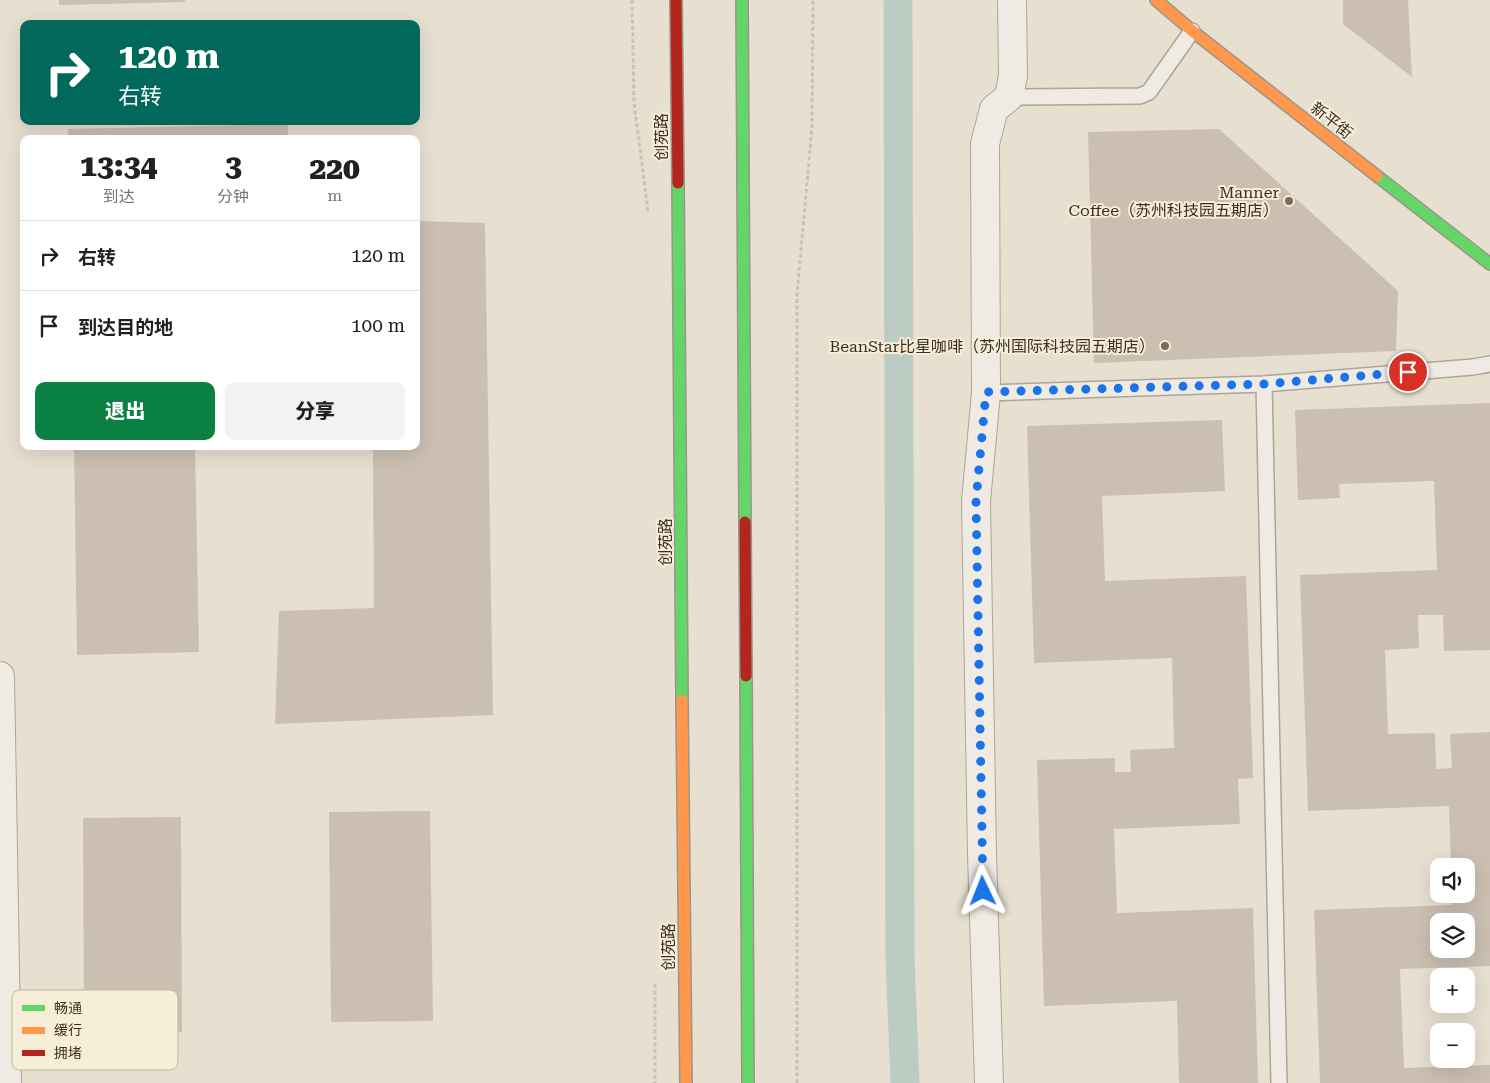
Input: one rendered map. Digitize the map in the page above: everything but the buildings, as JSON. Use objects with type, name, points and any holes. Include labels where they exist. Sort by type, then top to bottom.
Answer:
[{"type":"main road","name":"创苑路","points":[[676,0],[686,1083]]},
{"type":"main road","points":[[742,0],[748,1083]]},
{"type":"main road","name":"新平街","points":[[1156,0],[1192,31],[1490,264]]},
{"type":"street","points":[[989,1083],[982,853],[976,501],[986,392],[984,144],[994,109],[1009,97],[1013,76],[1012,0]]},
{"type":"street","points":[[0,676],[2,966],[7,1083]]},
{"type":"lane","points":[[1009,97],[1140,96],[1149,92],[1192,31]]},
{"type":"lane","points":[[986,392],[1264,384],[1490,364]]},
{"type":"lane","points":[[1264,384],[1279,1083]]},
{"type":"path","points":[[632,0],[634,103],[649,215]]},
{"type":"path","points":[[798,1083],[797,294],[812,127],[813,0]]},
{"type":"path","points":[[655,974],[655,1083]]},
{"type":"waterway","points":[[898,0],[900,957],[905,1083]]},
{"type":"traffic: fast","points":[[742,0],[745,522]]},
{"type":"traffic: fast","points":[[1377,176],[1490,264]]},
{"type":"traffic: fast","points":[[678,183],[682,700]]},
{"type":"traffic: fast","points":[[746,676],[748,1083]]},
{"type":"traffic: slow","points":[[1156,0],[1196,34],[1377,176]]},
{"type":"traffic: slow","points":[[682,700],[686,1083]]},
{"type":"traffic: jam","points":[[676,0],[678,183]]},
{"type":"traffic: jam","points":[[745,522],[746,676]]},
{"type":"place","name":"Manner Coffee（苏州科技园五期店）","points":[[1289,201]]},
{"type":"place","name":"BeanStar比星咖啡（苏州国际科技园五期店）","points":[[1165,346]]},
{"type":"route","points":[[983,891],[976,501],[986,392],[1264,384],[1408,372]]}]
